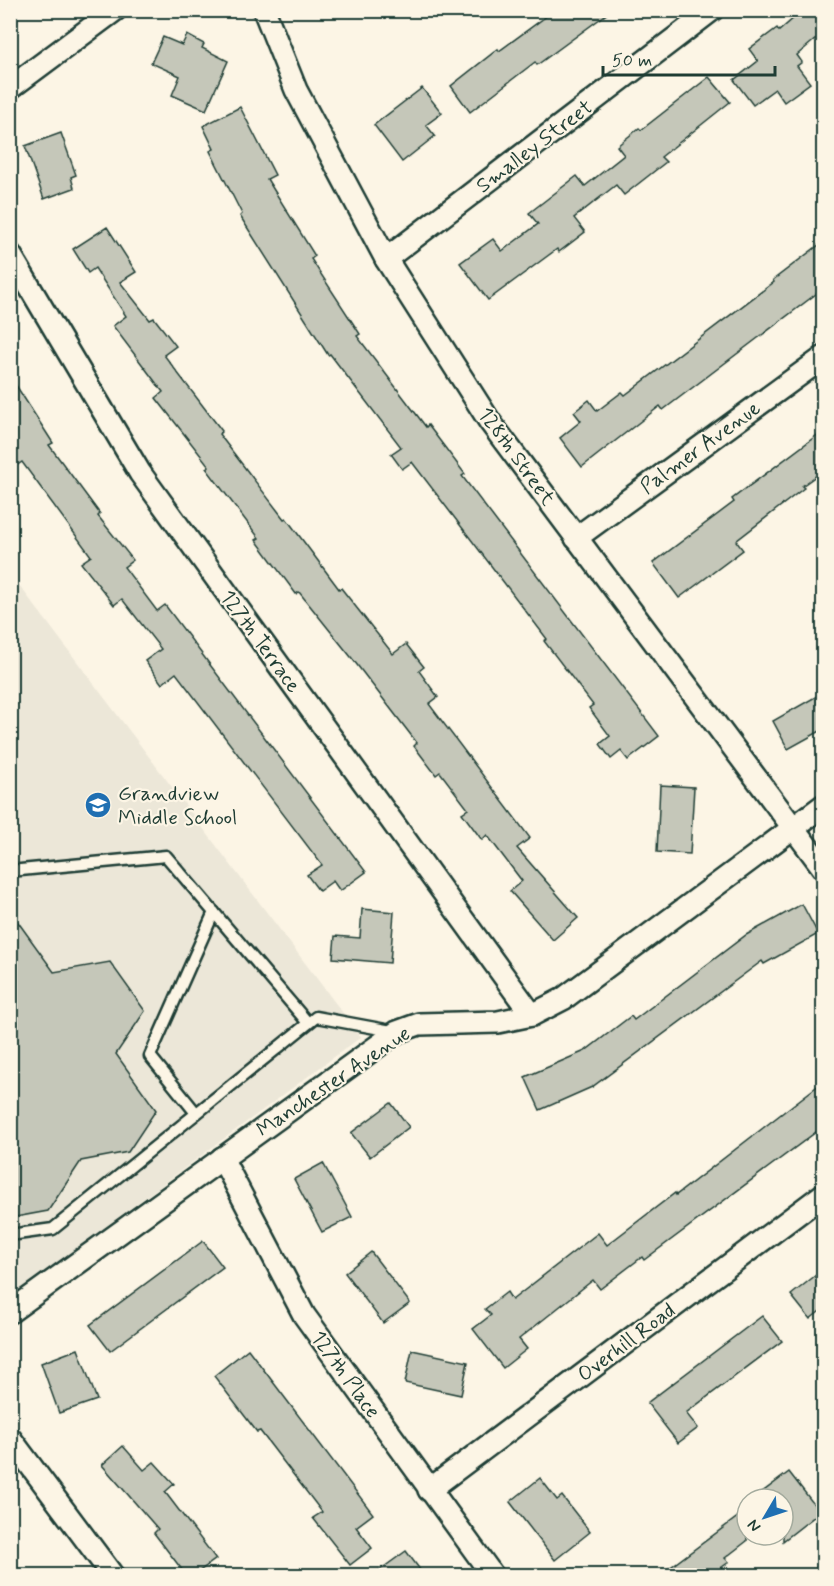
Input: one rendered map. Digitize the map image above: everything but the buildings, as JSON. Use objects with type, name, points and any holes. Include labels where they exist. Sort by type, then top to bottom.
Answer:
[{"type":"street","points":[[10,88],[115,10]]},
{"type":"street","name":"128th Street","points":[[264,10],[296,90],[386,259],[490,422],[824,869]]},
{"type":"street","name":"Smalley Street","points":[[386,259],[712,10]]},
{"type":"street","name":"127th Terrace","points":[[10,254],[140,473],[532,1015]]},
{"type":"street","name":"Palmer Avenue","points":[[576,538],[824,357]]},
{"type":"street","name":"Manchester Avenue","points":[[10,1312],[397,1032],[419,1024],[498,1022],[532,1015],[563,999],[824,805]]},
{"type":"street","name":"127th Place","points":[[222,1158],[304,1315],[493,1575]]},
{"type":"street","name":"Overhill Road","points":[[429,1490],[824,1194]]},
{"type":"street","points":[[10,1438],[113,1575]]},
{"type":"lane","points":[[10,871],[166,856],[308,1023]]},
{"type":"lane","points":[[196,1113],[150,1056],[214,912]]},
{"type":"lane","points":[[10,1235],[54,1229],[315,1017],[397,1032]]},
{"type":"shaded area","name":"Grandview Middle School","points":[[10,573],[361,1037],[11,1297],[10,1297]]},
{"type":"place","name":"Grandview Middle School","points":[[98,805]]}]
